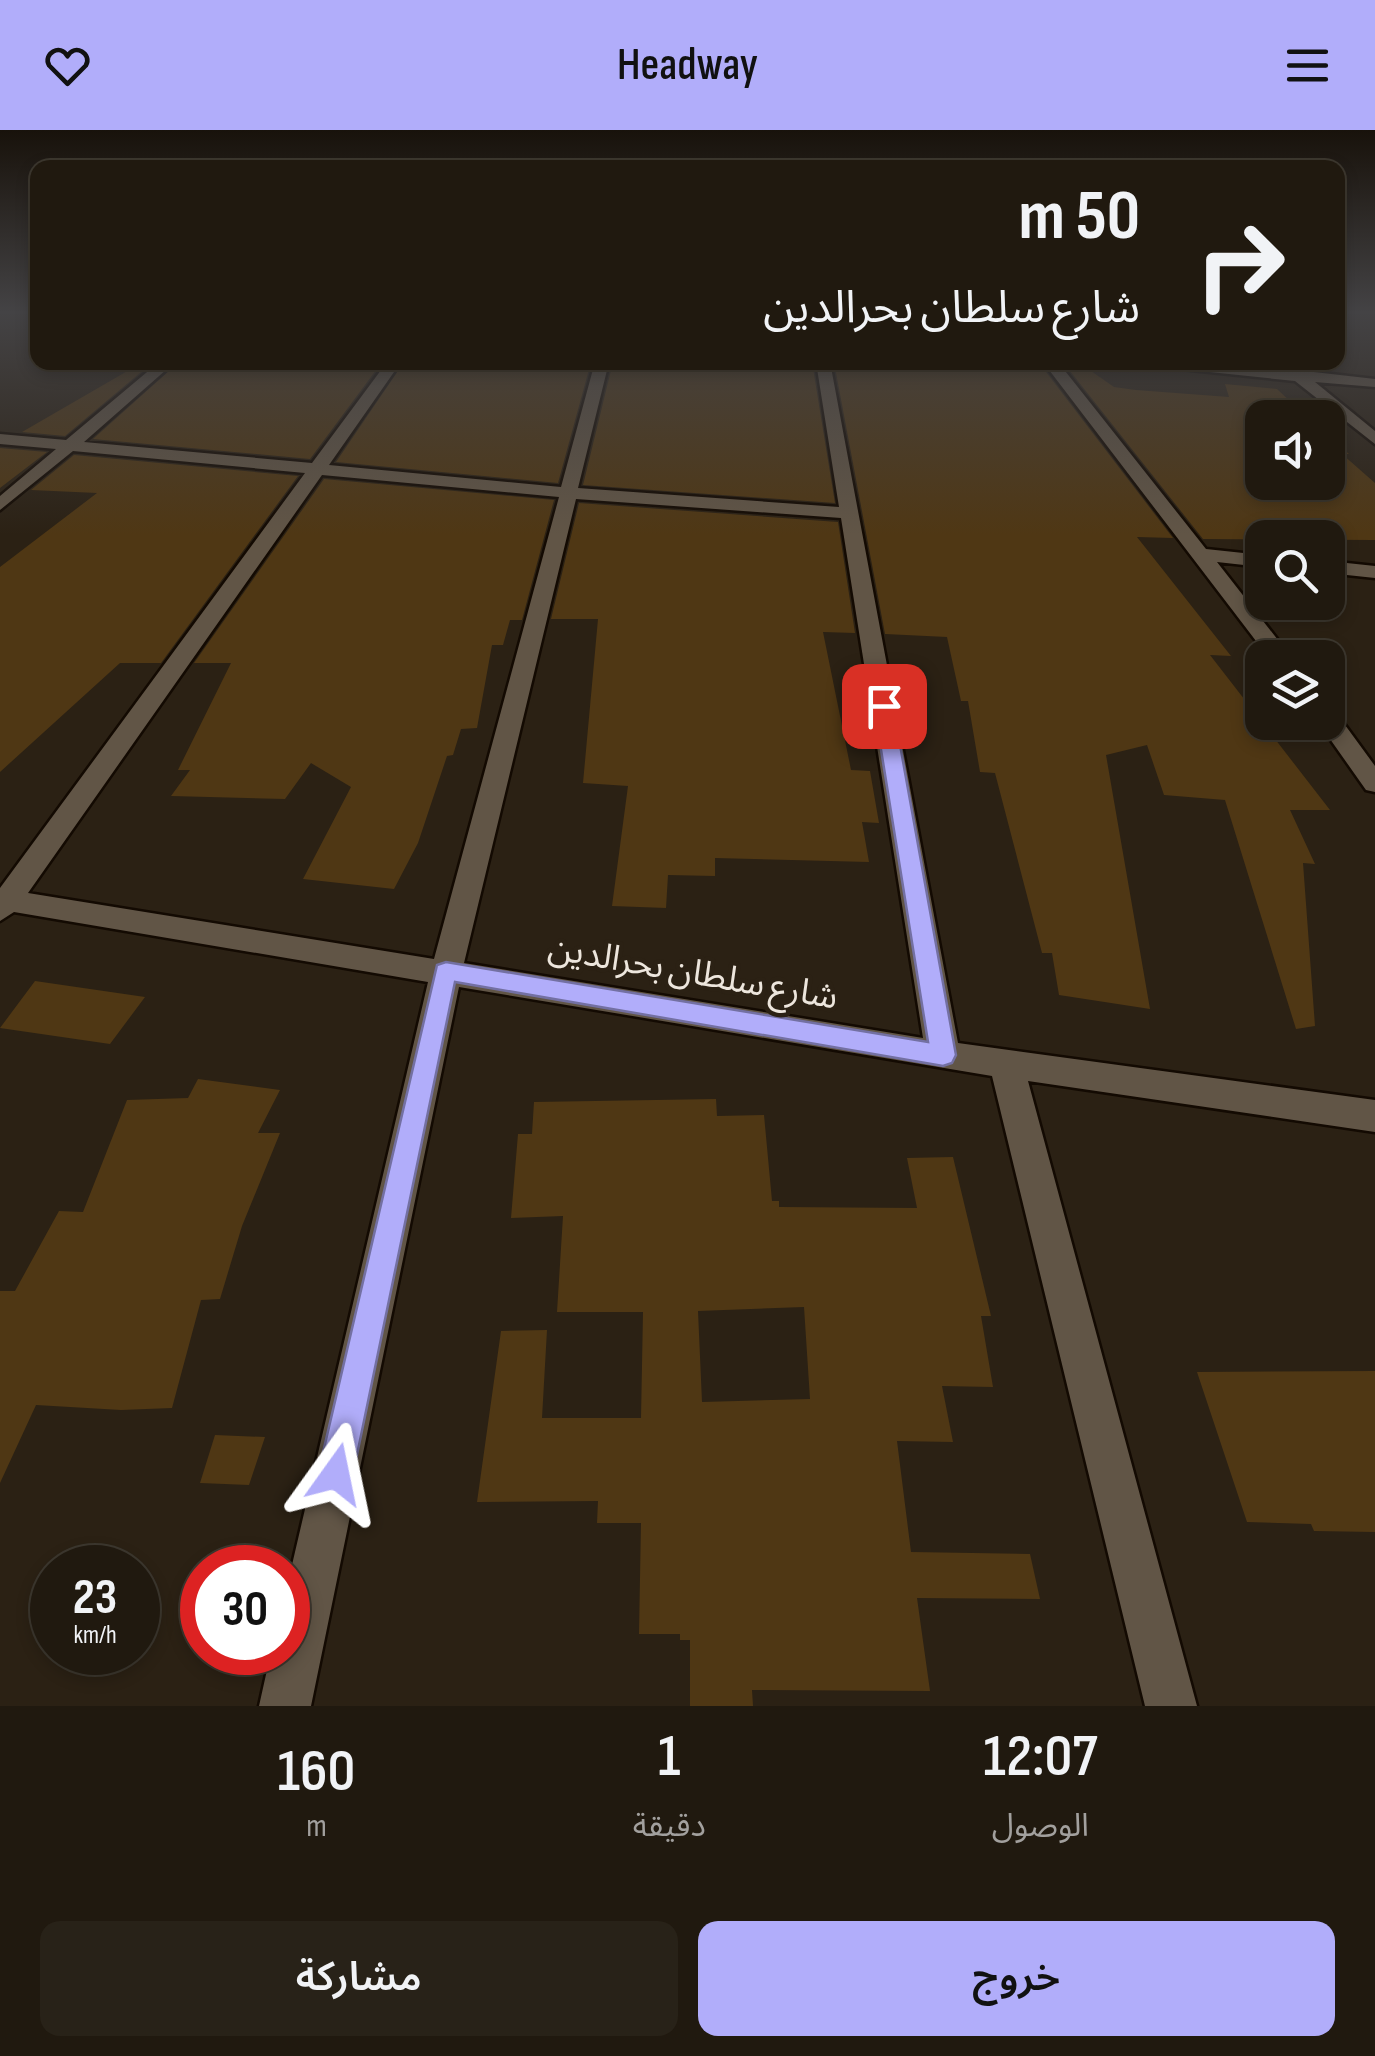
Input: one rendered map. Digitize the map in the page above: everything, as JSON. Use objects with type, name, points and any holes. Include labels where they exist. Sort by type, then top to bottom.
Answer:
[{"type":"street","points":[[0,505],[138,388]]},
{"type":"street","points":[[2,903],[376,388]]},
{"type":"street","points":[[285,1706],[446,972],[596,388]]},
{"type":"street","points":[[829,388],[943,1055]]},
{"type":"street","points":[[1070,388],[1267,640]]},
{"type":"street","points":[[1312,388],[1375,438]]},
{"type":"street","points":[[0,438],[570,493],[851,513]]},
{"type":"street","points":[[1203,555],[1245,559]]},
{"type":"street","points":[[1345,569],[1375,572]]},
{"type":"street","points":[[1343,740],[1375,784]]},
{"type":"street","name":"شارع سلطان بحرالدين","points":[[2,903],[943,1055],[1375,1116]]},
{"type":"street","points":[[1006,1064],[1171,1706]]},
{"type":"building","points":[[99,388],[123,388],[65,436],[22,432]]},
{"type":"building","points":[[150,388],[363,388],[310,459],[93,439]]},
{"type":"building","points":[[387,388],[584,388],[558,483],[336,462]]},
{"type":"building","points":[[607,388],[816,388],[835,503],[583,485]]},
{"type":"building","points":[[839,388],[1058,388],[1173,538],[1137,537],[1231,656],[1210,655],[1245,700],[1245,740],[1276,740],[1330,810],[1290,810],[1315,864],[1303,863],[1315,1026],[1296,1029],[1225,800],[1164,795],[1147,745],[1106,755],[1150,1009],[1059,995],[1052,953],[1042,953],[995,773],[980,772],[968,701],[961,701],[947,637],[885,634]]},
{"type":"building","points":[[1083,388],[1229,397],[1226,388],[1277,389],[1289,400],[1245,400],[1245,500],[1345,500],[1345,457],[1375,483],[1375,540],[1345,540],[1345,520],[1245,520],[1245,539],[1203,539]]},
{"type":"building","points":[[0,448],[47,452],[0,488]]},
{"type":"building","points":[[74,455],[298,476],[161,663],[120,663],[0,772],[0,567],[97,493],[31,490]]},
{"type":"building","points":[[324,479],[554,500],[522,620],[510,620],[503,645],[492,645],[477,728],[461,729],[453,755],[447,756],[418,843],[394,889],[303,879],[351,787],[311,763],[285,799],[171,796],[190,770],[178,770],[231,663],[194,663]]},
{"type":"building","points":[[579,503],[838,522],[855,633],[823,632],[851,770],[870,771],[879,823],[862,822],[869,862],[715,858],[715,876],[668,875],[666,908],[612,906],[628,786],[583,783],[598,619],[551,619]]},
{"type":"building","points":[[35,981],[145,997],[110,1044],[0,1028]]},
{"type":"building","points":[[198,1079],[280,1090],[258,1133],[280,1133],[242,1226],[220,1299],[201,1300],[172,1408],[121,1410],[36,1405],[0,1483],[0,1291],[15,1291],[59,1211],[83,1212],[127,1100],[188,1098]]},
{"type":"building","points":[[716,1099],[717,1116],[764,1115],[772,1201],[779,1201],[779,1207],[917,1208],[907,1158],[953,1157],[991,1316],[981,1316],[993,1387],[942,1386],[953,1442],[897,1441],[911,1552],[1030,1554],[1040,1599],[917,1598],[930,1691],[752,1690],[753,1706],[690,1706],[690,1640],[680,1640],[680,1634],[639,1634],[641,1523],[597,1523],[598,1501],[477,1502],[501,1331],[547,1330],[542,1418],[641,1418],[643,1312],[557,1312],[563,1216],[511,1218],[518,1134],[532,1134],[534,1102]],"holes":[[[804,1307],[810,1399],[702,1402],[698,1311]]]},
{"type":"building","points":[[1375,1371],[1375,1532],[1314,1531],[1311,1524],[1247,1522],[1197,1372]]},
{"type":"building","points":[[215,1435],[265,1437],[249,1485],[200,1483]]},
{"type":"route","points":[[336,1474],[446,972],[943,1055],[884,706]]}]
